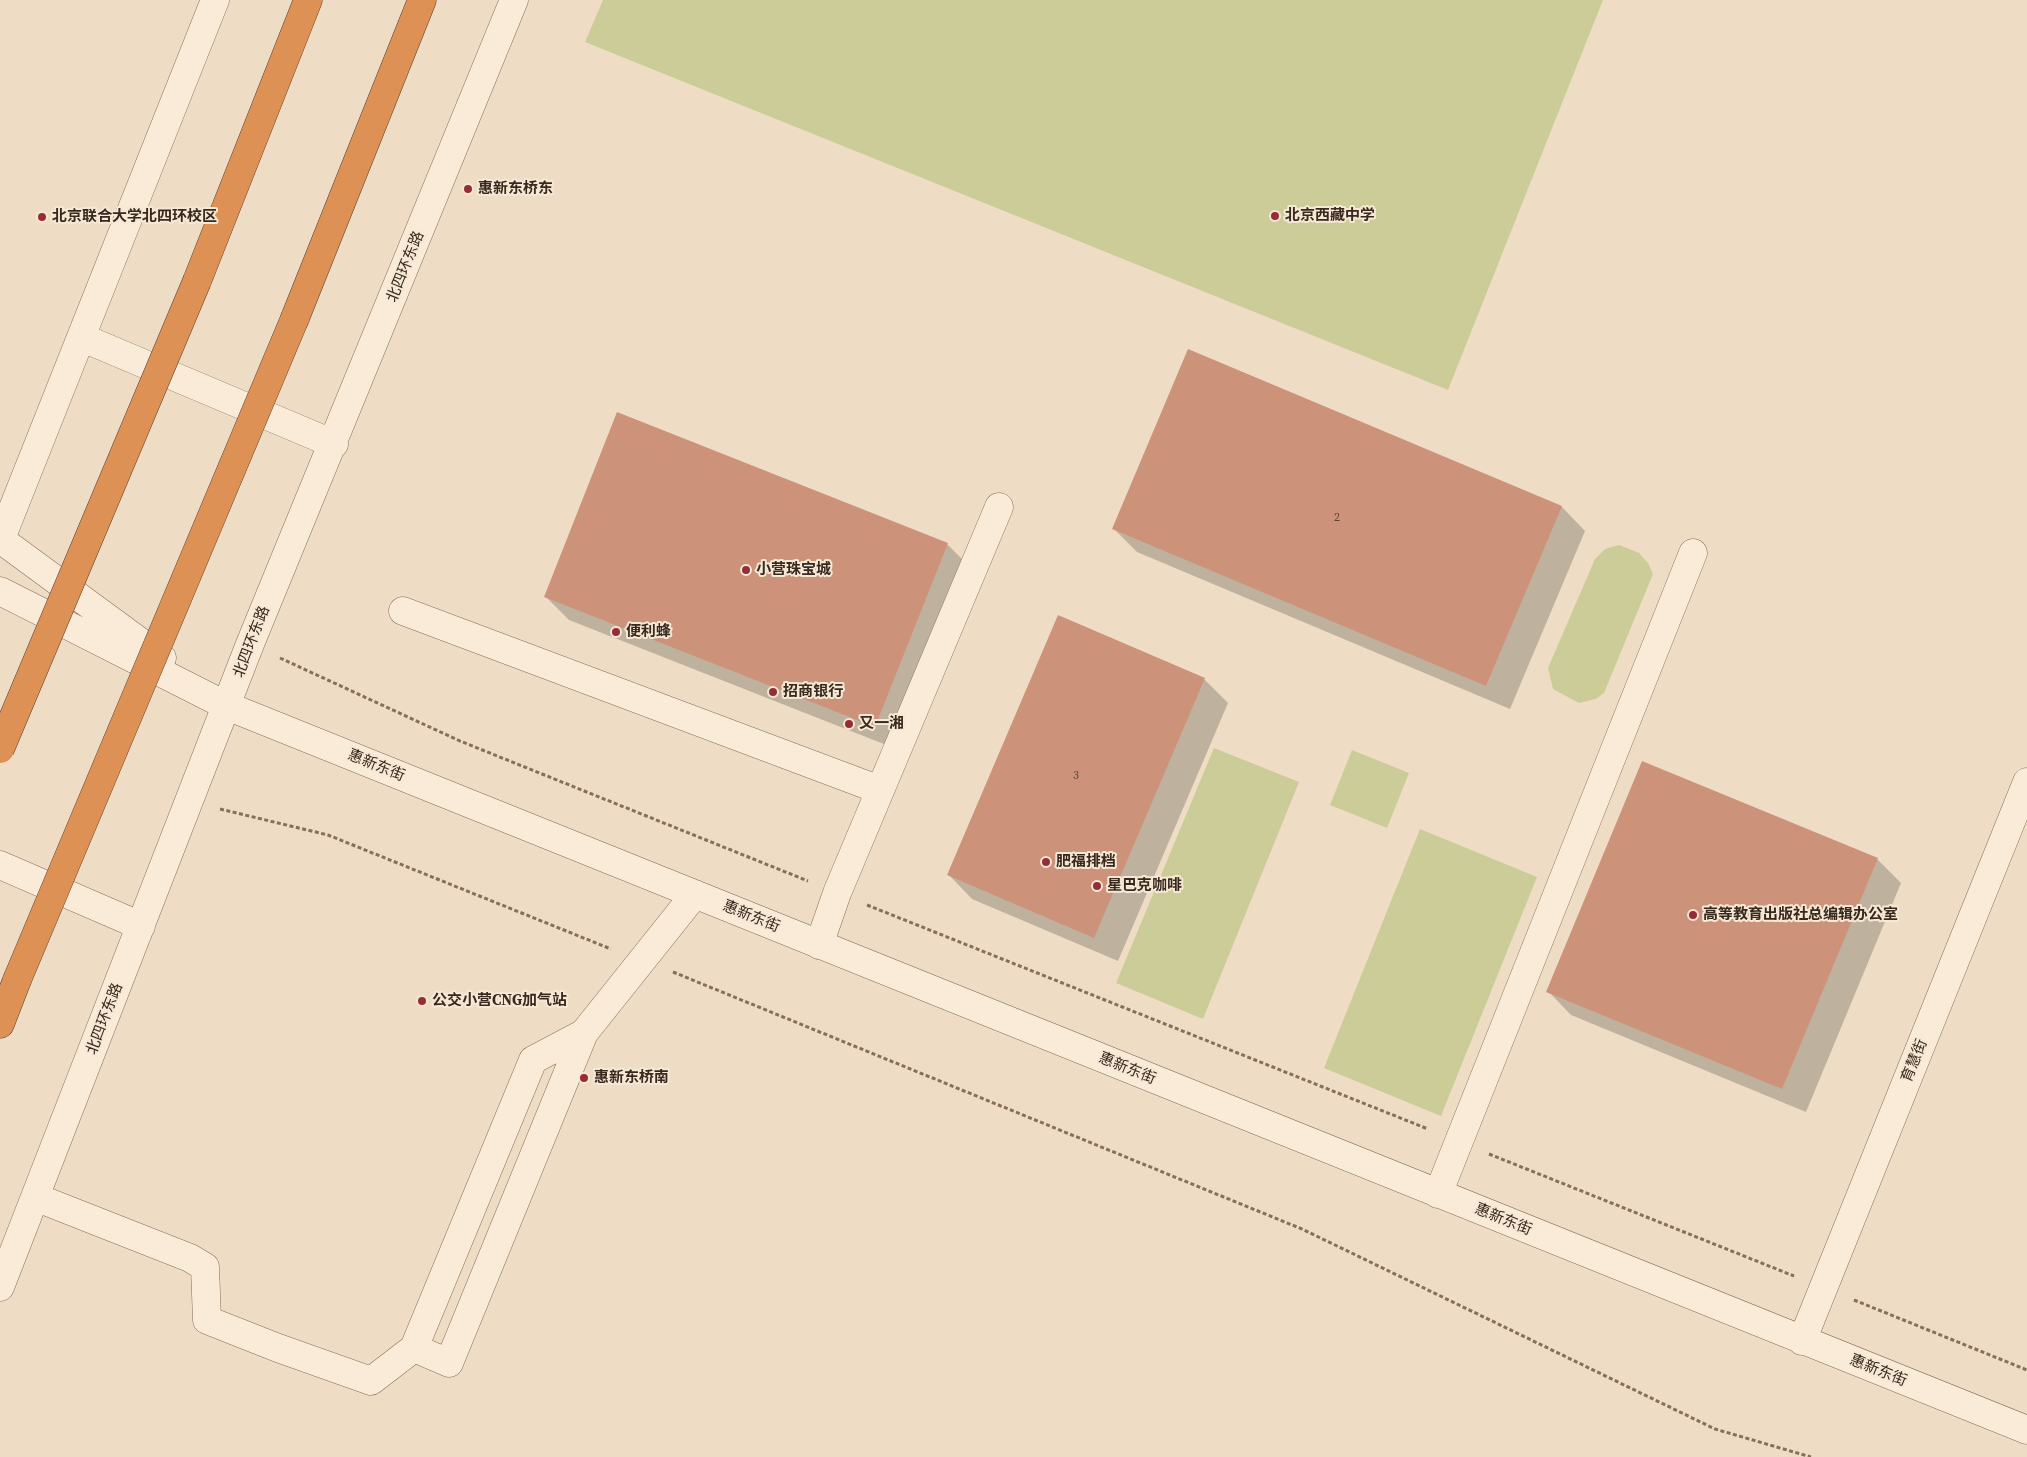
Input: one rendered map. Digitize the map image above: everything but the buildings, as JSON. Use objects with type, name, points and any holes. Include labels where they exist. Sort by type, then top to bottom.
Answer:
[{"type":"highway","points":[[0,749],[197,281],[308,0]]},
{"type":"highway","points":[[0,1024],[295,318],[422,0]]},
{"type":"street","points":[[215,0],[83,338],[0,540],[227,706]]},
{"type":"street","name":"北四环东路","points":[[0,1287],[250,644],[334,444],[514,0]]},
{"type":"street","points":[[83,338],[334,444]]},
{"type":"street","points":[[819,944],[837,893],[999,507]]},
{"type":"street","points":[[1438,1194],[1693,553]]},
{"type":"street","points":[[0,591],[227,706]]},
{"type":"street","points":[[403,611],[880,790]]},
{"type":"street","name":"惠新东街","points":[[227,706],[2027,1430]]},
{"type":"street","name":"育慧街","points":[[1802,1341],[2027,782]]},
{"type":"street","points":[[0,865],[141,926]]},
{"type":"street","points":[[414,1348],[449,1363],[584,1033],[695,894]]},
{"type":"street","points":[[35,1197],[190,1258],[205,1267],[208,1320],[371,1381],[414,1348],[533,1060],[584,1033]]},
{"type":"path","points":[[250,644],[460,741],[2027,1370]]},
{"type":"path","points":[[190,802],[328,835],[642,961],[716,988],[1302,1229],[1715,1428],[1811,1457]]},
{"type":"green space","name":"北京西藏中学","points":[[603,0],[1603,0],[1448,390],[585,42]]},
{"type":"green space","points":[[1619,545],[1639,553],[1648,563],[1653,574],[1604,693],[1596,699],[1579,703],[1553,689],[1548,668],[1595,559],[1605,549]]},
{"type":"green space","points":[[1214,748],[1299,782],[1203,1019],[1116,983]]},
{"type":"green space","points":[[1352,750],[1409,773],[1387,828],[1330,805]]},
{"type":"green space","points":[[1420,829],[1537,877],[1441,1116],[1324,1068]]},
{"type":"place","name":"惠新东桥东","points":[[468,189]]},
{"type":"place","name":"北京西藏中学","points":[[1275,216]]},
{"type":"place","name":"北京联合大学北四环校区","points":[[42,217]]},
{"type":"place","name":"小营珠宝城","points":[[746,570]]},
{"type":"place","name":"便利蜂","points":[[616,632]]},
{"type":"place","name":"招商银行","points":[[773,692]]},
{"type":"place","name":"又一湘","points":[[849,724]]},
{"type":"place","name":"肥福排档","points":[[1046,862]]},
{"type":"place","name":"星巴克咖啡","points":[[1097,886]]},
{"type":"place","name":"高等教育出版社总编辑办公室","points":[[1693,915]]},
{"type":"place","name":"公交小营CNG加气站","points":[[422,1001]]},
{"type":"place","name":"惠新东桥南","points":[[584,1078]]}]
